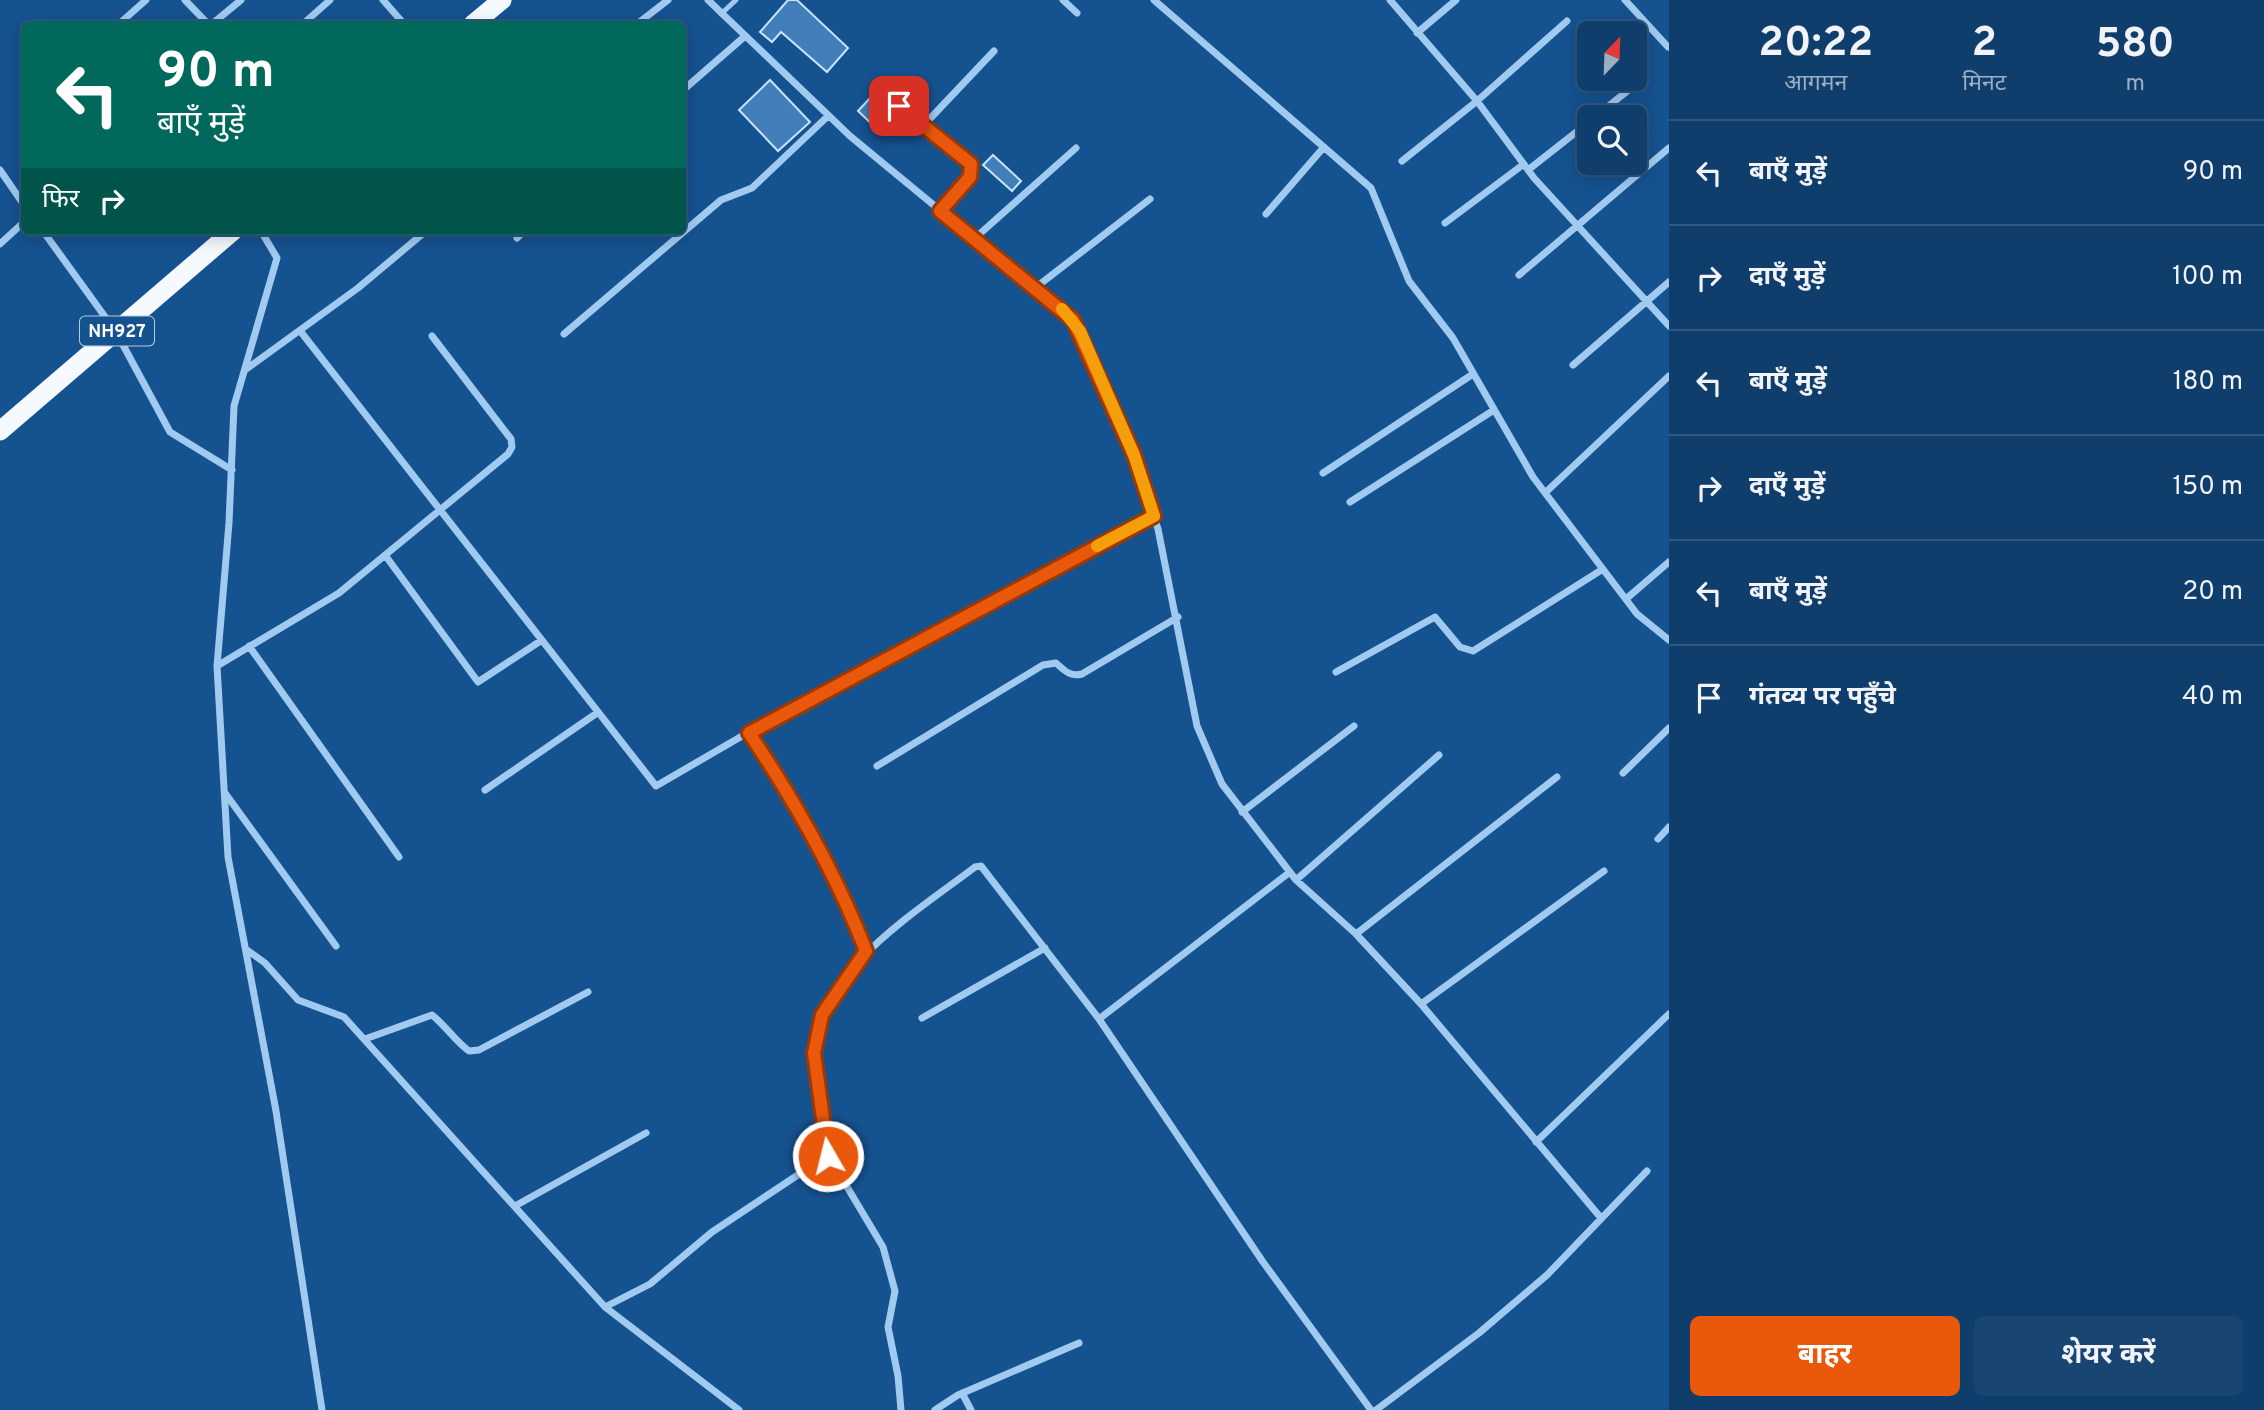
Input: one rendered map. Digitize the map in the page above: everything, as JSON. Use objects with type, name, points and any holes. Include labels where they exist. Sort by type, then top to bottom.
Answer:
[{"type":"highway","points":[[477,21],[502,0]]},
{"type":"highway","name":"NH927","points":[[0,430],[228,235]]},
{"type":"street","points":[[122,21],[146,0]]},
{"type":"street","points":[[185,0],[207,21]]},
{"type":"street","points":[[214,21],[241,0]]},
{"type":"street","points":[[306,21],[330,0]]},
{"type":"street","points":[[383,0],[401,21]]},
{"type":"street","points":[[641,21],[668,0]]},
{"type":"street","points":[[708,0],[828,116],[1073,320],[1134,455],[1154,516],[1178,617],[1200,735],[1222,784],[1296,880],[1356,934],[1421,1004],[1601,1218]]},
{"type":"street","points":[[1063,0],[1077,13]]},
{"type":"street","points":[[1154,0],[1371,188],[1409,281],[1453,338],[1533,477],[1637,614],[1669,640]]},
{"type":"street","points":[[1390,0],[1477,101],[1526,167],[1669,326]]},
{"type":"street","points":[[1417,33],[1456,0]]},
{"type":"street","points":[[1625,0],[1668,47]]},
{"type":"street","points":[[1402,161],[1477,101],[1567,21]]},
{"type":"street","points":[[686,88],[744,37]]},
{"type":"street","points":[[924,125],[994,51]]},
{"type":"street","points":[[1610,105],[1627,91]]},
{"type":"street","points":[[899,106],[971,164],[973,170],[940,211]]},
{"type":"street","points":[[686,230],[721,200],[752,188],[828,116]]},
{"type":"street","points":[[1445,223],[1577,131]]},
{"type":"street","points":[[1266,214],[1324,147]]},
{"type":"street","points":[[974,239],[1076,148]]},
{"type":"street","points":[[1519,275],[1669,149]]},
{"type":"street","points":[[0,170],[21,201]]},
{"type":"street","points":[[1035,288],[1150,199]]},
{"type":"street","points":[[0,244],[21,225]]},
{"type":"street","points":[[47,235],[116,332],[170,432],[232,470]]},
{"type":"street","points":[[263,235],[277,258],[234,406],[232,470],[217,666],[228,857],[276,1111],[322,1410]]},
{"type":"street","points":[[244,371],[301,332],[421,235]]},
{"type":"street","points":[[517,238],[520,235]]},
{"type":"street","points":[[564,334],[680,235]]},
{"type":"street","points":[[1573,365],[1669,282]]},
{"type":"street","points":[[301,332],[441,507],[597,713],[656,786],[662,785],[749,733],[1154,516]]},
{"type":"street","points":[[217,666],[339,593],[509,454],[511,439],[432,336]]},
{"type":"street","points":[[1323,473],[1474,374]]},
{"type":"street","points":[[1546,492],[1669,376]]},
{"type":"street","points":[[1350,502],[1494,410]]},
{"type":"street","points":[[385,555],[478,682],[542,640]]},
{"type":"street","points":[[1626,599],[1669,562]]},
{"type":"street","points":[[1336,672],[1435,617],[1460,647],[1474,651],[1603,569]]},
{"type":"street","points":[[877,765],[1043,665],[1056,663],[1068,673],[1082,674],[1178,617]]},
{"type":"street","points":[[249,646],[399,857]]},
{"type":"street","points":[[485,790],[597,713]]},
{"type":"street","points":[[1242,813],[1354,726]]},
{"type":"street","points":[[1623,773],[1669,728]]},
{"type":"street","points":[[749,733],[783,784],[851,911],[866,951]]},
{"type":"street","points":[[1296,880],[1439,755]]},
{"type":"street","points":[[1356,934],[1557,776]]},
{"type":"street","points":[[224,792],[335,946]]},
{"type":"street","points":[[1658,839],[1669,827]]},
{"type":"street","points":[[901,1410],[898,1376],[888,1327],[894,1291],[883,1247],[828,1156],[814,1053],[822,1015],[866,951],[975,867],[981,866],[1099,1019],[1263,1262],[1373,1410],[1479,1333],[1547,1275],[1647,1171]]},
{"type":"street","points":[[1421,1004],[1604,871]]},
{"type":"street","points":[[1099,1019],[1290,872]]},
{"type":"street","points":[[922,1018],[1045,948]]},
{"type":"street","points":[[247,950],[265,963],[298,1000],[344,1017],[605,1307],[739,1410]]},
{"type":"street","points":[[365,1039],[421,1016],[432,1016],[446,1026],[462,1046],[469,1051],[479,1050],[588,992]]},
{"type":"street","points":[[1536,1142],[1669,1014]]},
{"type":"street","points":[[515,1206],[646,1133]]},
{"type":"street","points":[[605,1307],[650,1284],[712,1232],[828,1156]]},
{"type":"street","points":[[935,1410],[962,1393],[1079,1343]]},
{"type":"street","points":[[962,1393],[971,1410]]},
{"type":"lane","points":[[721,13],[736,0]]},
{"type":"building","points":[[788,0],[797,0],[848,48],[827,72],[781,32],[772,42],[760,32]]},
{"type":"building","points":[[770,80],[810,122],[778,151],[739,110]]},
{"type":"building","points":[[885,82],[903,99],[895,102],[894,109],[876,128],[858,111]]},
{"type":"building","points":[[993,155],[1021,181],[1012,191],[983,165]]},
{"type":"slow traffic","points":[[1062,309],[1080,331],[1134,455],[1154,516],[1097,546]]},
{"type":"route","points":[[828,1156],[814,1053],[822,1015],[866,951],[851,911],[783,784],[749,733],[1154,516],[1134,455],[1080,331],[1064,311],[940,211],[970,177],[973,170],[971,164],[899,106]]}]
